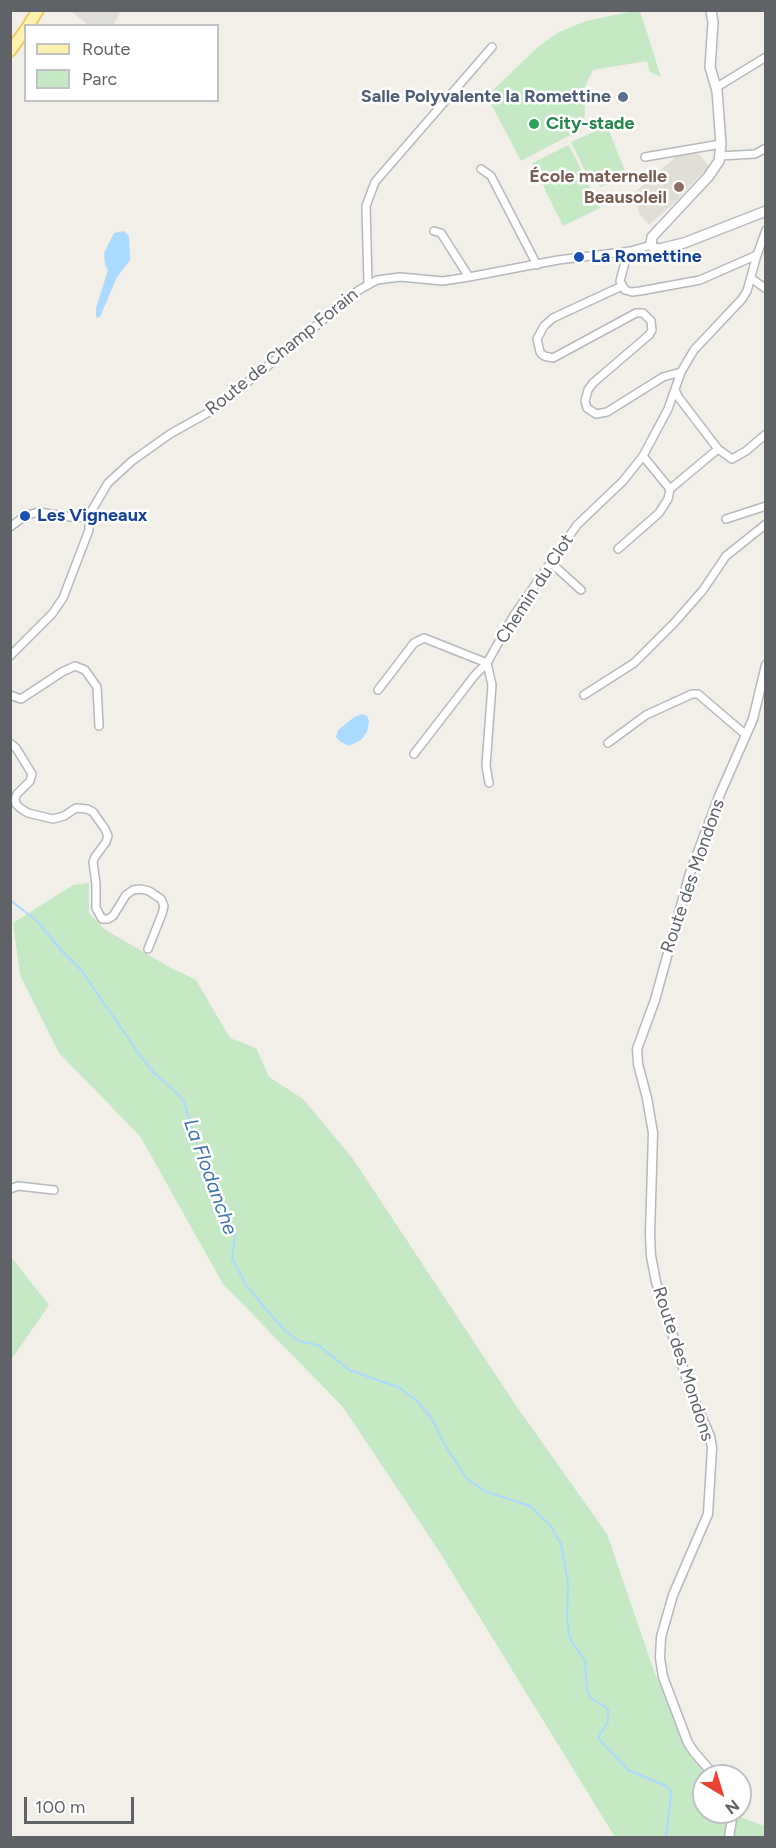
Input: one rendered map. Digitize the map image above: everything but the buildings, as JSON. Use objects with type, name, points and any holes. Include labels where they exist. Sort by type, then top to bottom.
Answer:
[{"type":"main road","points":[[29,24],[38,10]]},
{"type":"main road","points":[[651,245],[652,237],[708,177],[720,156],[717,87],[710,67],[713,23],[711,10]]},
{"type":"main road","points":[[10,51],[24,31]]},
{"type":"main road","name":"Route de Champ Forain","points":[[651,245],[662,249],[684,243],[765,211]]},
{"type":"street","points":[[368,284],[366,206],[375,182],[492,47]]},
{"type":"street","points":[[717,87],[765,57]]},
{"type":"street","points":[[645,157],[721,144]]},
{"type":"street","points":[[720,156],[754,154],[765,148]]},
{"type":"street","points":[[481,169],[491,176],[537,264]]},
{"type":"street","name":"Chemin du Clot","points":[[489,783],[486,766],[492,685],[488,663],[514,615],[577,525],[623,481],[644,456],[668,409],[681,372],[694,350],[742,299],[751,278],[765,230]]},
{"type":"street","points":[[434,231],[441,233],[470,277]]},
{"type":"street","name":"Route de Champ Forain","points":[[88,515],[108,483],[132,460],[170,434],[211,411],[299,341],[341,303],[368,284],[388,278],[443,280],[470,277],[537,264],[646,248],[651,245]]},
{"type":"street","points":[[628,251],[620,281],[625,290],[632,292],[700,280],[757,255]]},
{"type":"street","points":[[751,278],[765,289]]},
{"type":"street","points":[[622,286],[553,318],[544,326],[537,339],[540,352],[544,356],[554,358],[636,313],[643,313],[651,321],[652,330],[649,335],[593,383],[588,390],[585,401],[588,408],[596,414],[607,412],[663,377],[681,372]]},
{"type":"street","points":[[675,390],[684,406],[718,449],[732,459],[746,451],[765,434]]},
{"type":"street","points":[[618,549],[659,513],[668,499],[670,489],[718,449]]},
{"type":"street","points":[[644,456],[670,489]]},
{"type":"street","points":[[726,519],[765,506]]},
{"type":"street","points":[[10,527],[25,516],[38,512],[78,518],[88,515],[90,519],[89,530],[63,598],[52,614],[10,656]]},
{"type":"street","points":[[584,695],[634,663],[689,606],[726,556],[765,524]]},
{"type":"street","points":[[550,562],[580,590]]},
{"type":"street","points":[[378,690],[414,643],[424,638],[488,663],[475,675],[414,754]]},
{"type":"street","name":"Route des Mondons","points":[[704,1764],[688,1743],[663,1677],[660,1658],[661,1637],[673,1595],[708,1514],[712,1449],[710,1436],[691,1393],[656,1282],[651,1256],[653,1133],[638,1064],[637,1049],[655,1000],[690,873],[720,794],[753,719],[765,665]]},
{"type":"street","points":[[10,695],[21,699],[75,666],[85,670],[97,687],[99,726]]},
{"type":"street","points":[[608,743],[646,715],[692,694],[698,694],[746,735]]},
{"type":"street","points":[[10,743],[32,774],[30,781],[15,799],[20,808],[28,813],[53,819],[64,816],[76,808],[87,809],[93,812],[105,829],[108,836],[106,842],[94,857],[93,862],[96,908],[102,919],[113,916],[126,895],[133,890],[149,891],[161,899],[164,906],[162,914],[148,949]]},
{"type":"street","points":[[10,1189],[18,1186],[54,1190]]},
{"type":"street","points":[[724,1838],[730,1833]]},
{"type":"shaded area","points":[[71,11],[121,11],[114,24],[87,24]]},
{"type":"shaded area","points":[[690,152],[700,155],[709,166],[674,203],[649,225],[640,215],[633,194],[679,154]]},
{"type":"green space","points":[[640,11],[661,77],[650,72],[647,61],[593,70],[584,89],[585,114],[582,127],[521,161],[487,96],[539,46],[559,32],[586,21]]},
{"type":"green space","points":[[607,126],[627,176],[600,187],[596,179],[590,181],[571,142]]},
{"type":"green space","points":[[569,145],[600,208],[563,226],[532,163]]},
{"type":"green space","points":[[89,883],[89,913],[104,929],[196,980],[230,1038],[256,1048],[269,1077],[303,1099],[353,1159],[517,1407],[607,1534],[655,1674],[700,1764],[692,1764],[692,1824],[752,1824],[752,1821],[765,1826],[765,1837],[615,1837],[437,1548],[343,1407],[223,1284],[140,1136],[59,1053],[20,975],[13,923],[73,885]]},
{"type":"green space","points":[[11,1257],[49,1305],[11,1360]]},
{"type":"water","points":[[124,231],[129,236],[130,260],[117,277],[100,317],[96,318],[96,308],[108,270],[104,253],[114,233]]},
{"type":"water","points":[[362,714],[367,716],[369,722],[367,732],[361,740],[349,746],[341,742],[336,737],[338,730]]},
{"type":"waterway","name":"La Flodanche","points":[[10,900],[37,921],[82,971],[141,1057],[184,1102],[210,1188],[219,1209],[231,1224],[235,1234],[232,1258],[246,1285],[284,1330],[299,1341],[318,1345],[349,1370],[398,1387],[416,1400],[432,1419],[445,1445],[467,1479],[487,1492],[530,1506],[550,1525],[561,1544],[568,1583],[569,1633],[571,1641],[585,1660],[587,1692],[591,1698],[608,1709],[608,1722],[599,1736],[600,1740],[628,1770],[664,1785],[670,1790],[666,1838]]},
{"type":"place","name":"Salle Polyvalente la Romettine","points":[[623,97]]},
{"type":"place","name":"City-stade","points":[[534,124]]},
{"type":"place","name":"École maternelle Beausoleil","points":[[679,187]]},
{"type":"place","name":"La Romettine","points":[[579,257]]},
{"type":"place","name":"Les Vigneaux","points":[[25,516]]}]
